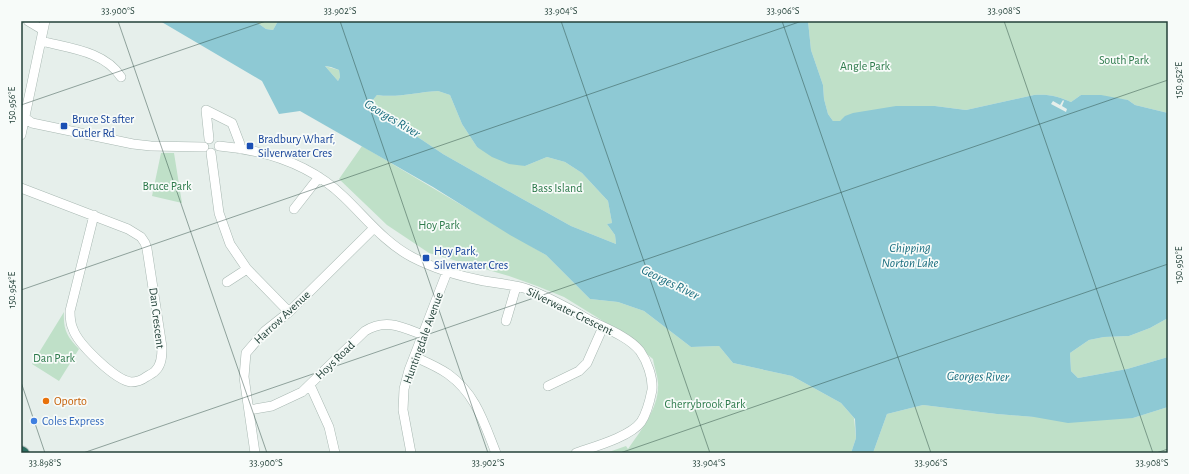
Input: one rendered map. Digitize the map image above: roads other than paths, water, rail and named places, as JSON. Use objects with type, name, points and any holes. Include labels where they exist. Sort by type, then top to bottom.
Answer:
[{"type":"street","points":[[21,135],[23,116],[44,26],[28,21]]},
{"type":"street","points":[[41,42],[82,50],[89,53],[110,64],[118,70],[122,77]]},
{"type":"street","points":[[240,148],[240,144],[232,123],[206,110],[209,139],[205,143],[220,213],[230,244],[247,269],[289,312]]},
{"type":"street","points":[[23,116],[32,123],[133,144],[217,150],[218,146],[216,140],[209,139]]},
{"type":"street","name":"Silverwater Crescent","points":[[218,146],[240,148],[262,153],[283,159],[306,169],[342,195],[374,228],[393,245],[410,256],[447,272],[526,289],[564,306],[629,341],[640,352],[650,370],[652,388],[649,405],[640,423],[627,433],[576,453]]},
{"type":"street","points":[[294,209],[319,177]]},
{"type":"street","name":"Dan Crescent","points":[[21,188],[94,215],[135,232],[145,243],[162,347],[161,360],[156,370],[142,380],[132,382],[121,379],[96,359],[76,336],[72,329],[70,311],[94,215]]},
{"type":"street","name":"Harrow Avenue","points":[[255,453],[244,377],[246,353],[264,331],[289,312],[374,228]]},
{"type":"street","points":[[227,282],[247,269]]},
{"type":"street","name":"Huntingdale Avenue","points":[[411,453],[404,415],[404,389],[406,379],[447,272]]},
{"type":"street","points":[[506,321],[516,287]]},
{"type":"street","name":"Hoys Road","points":[[249,410],[272,406],[302,392],[365,331],[373,327],[389,324],[406,328],[423,335]]},
{"type":"street","points":[[548,386],[579,372],[587,363],[603,327]]},
{"type":"street","points":[[415,357],[448,374],[465,389],[478,407],[496,453]]},
{"type":"street","points":[[310,385],[329,427],[335,453]]},
{"type":"water","name":"Chipping Norton Lake","points":[[160,21],[255,21],[266,29],[273,30],[278,21],[808,21],[811,50],[823,85],[824,99],[828,114],[833,121],[840,121],[845,116],[853,113],[896,106],[935,106],[966,110],[1034,95],[1053,96],[1071,102],[1081,95],[1101,95],[1128,100],[1135,105],[1168,113],[1168,318],[1150,328],[1129,336],[1104,337],[1089,340],[1070,353],[1071,371],[1078,378],[1127,369],[1168,357],[1168,407],[1133,418],[1068,423],[1034,417],[923,405],[887,414],[873,453],[851,453],[856,438],[855,419],[841,403],[792,376],[733,363],[719,346],[691,347],[644,311],[618,302],[590,299],[546,255],[510,235],[433,187],[300,111],[279,114],[262,81]],"holes":[[[325,66],[339,70],[340,77],[338,81]],[[438,91],[450,95],[462,124],[477,147],[492,157],[509,164],[525,166],[547,157],[565,162],[582,173],[608,201],[612,223],[607,224],[615,235],[616,244],[571,226],[443,154],[379,111],[372,101],[377,95],[385,96]]]},
{"type":"place","name":"Bruce St after Cutler Rd","points":[[64,126]]},
{"type":"place","name":"Bradbury Wharf, Silverwater Cres","points":[[250,146]]},
{"type":"place","name":"Hoy Park, Silverwater Cres","points":[[426,258]]},
{"type":"place","name":"Oporto","points":[[46,401]]},
{"type":"place","name":"Coles Express","points":[[34,421]]},
{"type":"park label","name":"South Park","points":[[1124,60]]},
{"type":"park label","name":"Angle Park","points":[[865,66]]},
{"type":"park label","name":"Bruce Park","points":[[167,186]]},
{"type":"park label","name":"Bass Island","points":[[557,188]]},
{"type":"park label","name":"Hoy Park","points":[[439,225]]},
{"type":"park label","name":"Dan Park","points":[[54,358]]},
{"type":"park label","name":"Cherrybrook Park","points":[[705,404]]},
{"type":"water label","name":"Georges River","points":[[392,119]]},
{"type":"water label","name":"Georges River","points":[[670,283]]},
{"type":"water label","name":"Georges River","points":[[978,377]]}]
